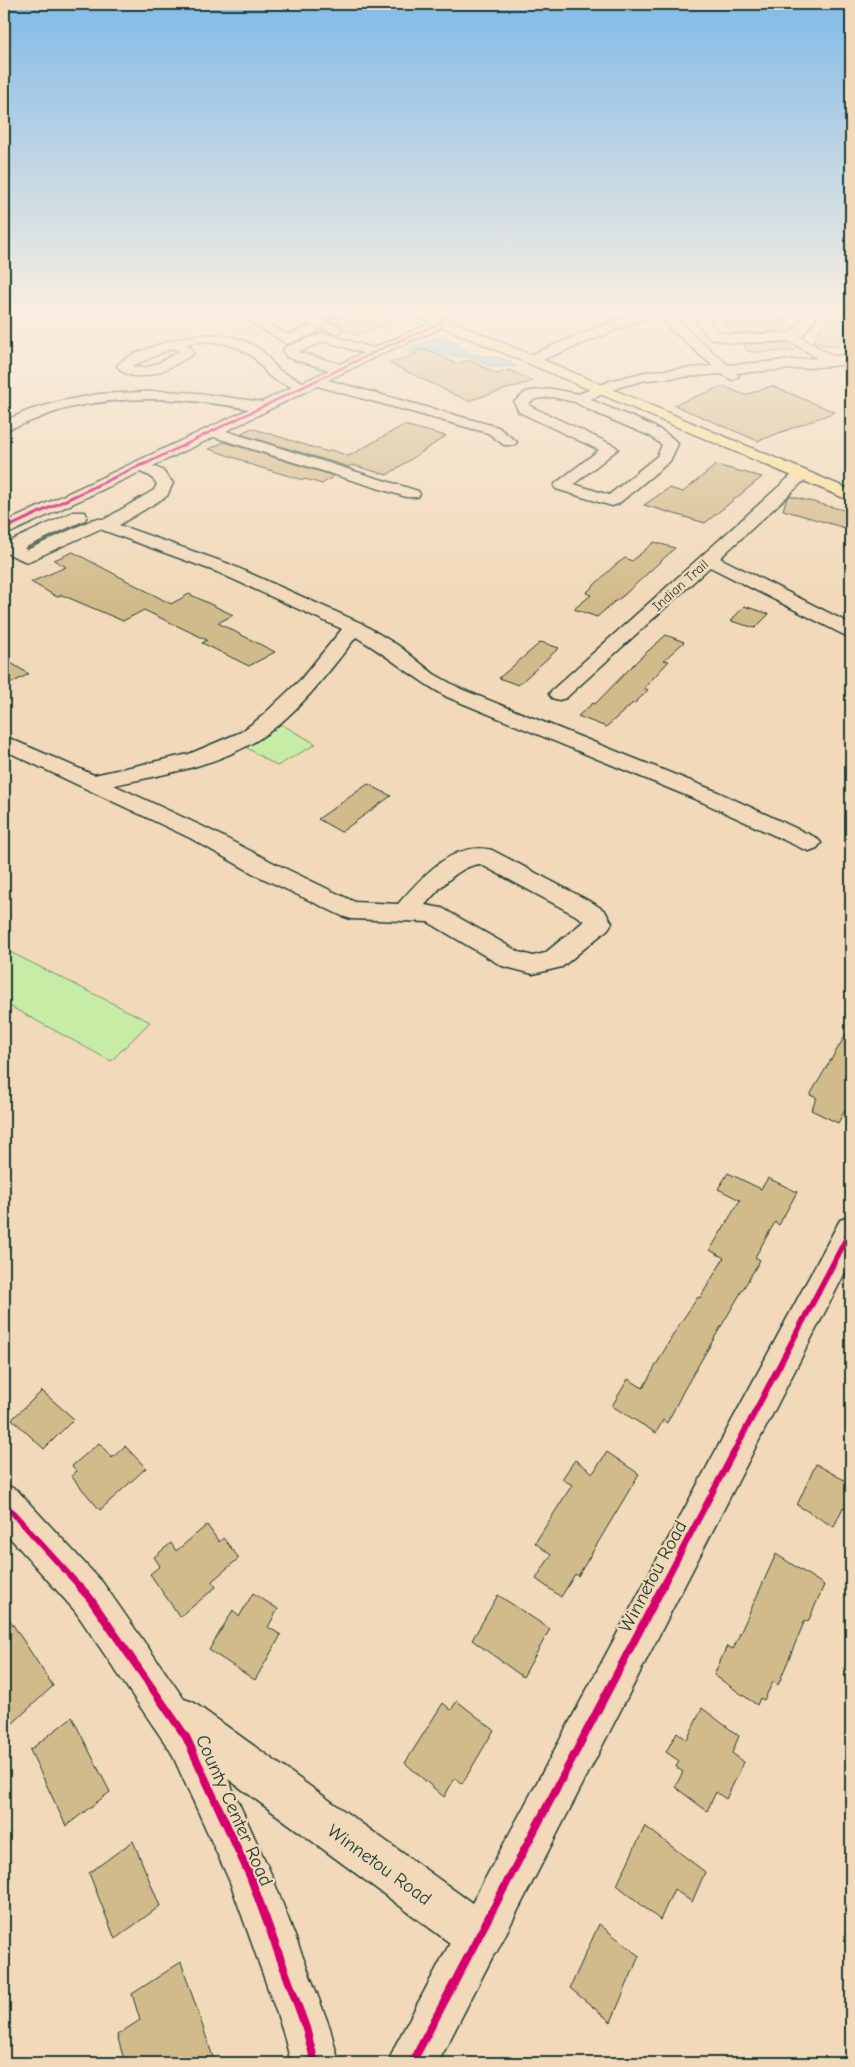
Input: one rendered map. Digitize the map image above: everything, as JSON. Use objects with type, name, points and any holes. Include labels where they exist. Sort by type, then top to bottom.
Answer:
[{"type":"main road","points":[[642,406],[851,496]]},
{"type":"street","points":[[4,426],[26,415],[53,406]]},
{"type":"street","points":[[399,406],[493,430],[509,442]]},
{"type":"street","points":[[523,406],[524,409],[610,449],[562,486],[612,501],[664,458],[670,444],[655,433],[596,408],[577,410],[572,406]]},
{"type":"street","points":[[554,423],[581,406]]},
{"type":"street","points":[[4,529],[263,407]]},
{"type":"street","points":[[213,432],[412,494]]},
{"type":"street","points":[[79,516],[10,548],[27,557],[103,524],[162,493],[166,483],[156,473],[138,465]]},
{"type":"street","name":"Indian Trail","points":[[559,694],[801,475]]},
{"type":"street","points":[[52,506],[222,568],[354,627],[392,650],[427,678],[454,693],[710,797],[808,843]]},
{"type":"street","points":[[708,559],[851,631]]},
{"type":"street","points":[[90,783],[158,770],[204,757],[253,734],[290,703],[314,677],[354,627]]},
{"type":"street","points":[[4,742],[198,832],[265,869],[351,910],[433,914],[511,959],[532,965],[552,960],[599,923],[596,917],[584,909],[484,856],[466,858],[448,869],[404,912]]},
{"type":"street","name":"Winnetou Road","points":[[168,1709],[480,1937],[851,1230]]},
{"type":"street","name":"County Center Road","points":[[4,1503],[89,1597],[186,1737],[250,1876],[306,2028],[316,2063]]},
{"type":"street","points":[[412,2063],[480,1937]]},
{"type":"green space","points":[[281,724],[316,744],[277,766],[244,746]]},
{"type":"green space","points":[[4,949],[150,1022],[111,1061],[4,1003]]},
{"type":"building","points":[[677,406],[822,406],[835,412],[758,441]]},
{"type":"building","points":[[404,425],[446,436],[387,475],[352,465],[349,467],[240,434],[251,428],[328,452],[331,450],[349,456]]},
{"type":"building","points":[[224,442],[334,476],[322,484],[303,480],[245,463],[247,462],[209,449]]},
{"type":"building","points":[[716,465],[762,477],[705,523],[644,505],[669,488],[683,492]]},
{"type":"building","points":[[790,496],[851,512],[851,521],[845,528],[783,510],[786,500]]},
{"type":"building","points":[[654,542],[675,548],[597,617],[574,609],[591,595],[586,593],[614,566],[625,558],[632,561]]},
{"type":"building","points":[[73,552],[171,604],[189,594],[233,615],[218,623],[275,652],[249,666],[202,643],[207,640],[144,610],[123,621],[62,595],[57,597],[31,582],[66,567],[54,560]]},
{"type":"building","points":[[744,606],[769,614],[755,628],[731,621]]},
{"type":"building","points":[[666,635],[684,642],[664,660],[669,661],[644,688],[648,690],[635,703],[606,727],[578,716],[593,703],[595,704],[640,658]]},
{"type":"building","points":[[541,642],[559,648],[518,685],[499,678]]},
{"type":"building","points":[[4,659],[29,674],[4,687]]},
{"type":"building","points":[[368,784],[391,796],[341,832],[318,819]]},
{"type":"building","points":[[851,1026],[851,1099],[838,1123],[811,1110],[817,1098],[810,1095]]},
{"type":"building","points":[[728,1173],[761,1189],[768,1178],[797,1192],[779,1225],[775,1222],[755,1257],[760,1260],[685,1388],[667,1423],[663,1420],[656,1433],[612,1406],[628,1379],[643,1388],[677,1328],[698,1297],[700,1298],[724,1258],[710,1250],[740,1200],[718,1189]]},
{"type":"building","points":[[42,1391],[74,1419],[44,1449],[12,1419]]},
{"type":"building","points":[[99,1443],[112,1458],[125,1446],[146,1468],[100,1510],[71,1476],[77,1471],[72,1466]]},
{"type":"building","points":[[607,1452],[639,1474],[578,1576],[575,1574],[561,1597],[536,1579],[551,1555],[535,1543],[572,1485],[562,1479],[575,1460],[593,1473]]},
{"type":"building","points":[[816,1464],[851,1484],[851,1513],[843,1507],[834,1527],[797,1505]]},
{"type":"building","points":[[207,1525],[219,1542],[223,1538],[239,1558],[212,1581],[216,1587],[180,1617],[150,1574],[160,1566],[154,1557],[171,1543],[176,1551]]},
{"type":"building","points":[[776,1554],[824,1585],[808,1622],[805,1620],[778,1685],[773,1682],[764,1700],[760,1698],[757,1705],[714,1675],[727,1646],[733,1649]]},
{"type":"building","points":[[253,1593],[278,1609],[268,1627],[281,1635],[255,1680],[209,1650],[233,1610],[239,1617]]},
{"type":"building","points":[[498,1595],[550,1629],[523,1677],[472,1640]]},
{"type":"building","points":[[4,1611],[53,1686],[12,1724],[4,1710]]},
{"type":"building","points":[[457,1701],[494,1730],[462,1784],[455,1778],[444,1797],[405,1763],[443,1703],[451,1710]]},
{"type":"building","points":[[702,1708],[739,1736],[732,1753],[744,1762],[726,1799],[716,1792],[707,1811],[675,1787],[683,1772],[676,1767],[679,1761],[666,1752],[677,1732],[687,1740]]},
{"type":"building","points":[[72,1717],[110,1792],[66,1826],[30,1750]]},
{"type":"building","points":[[645,1826],[705,1872],[692,1902],[674,1889],[660,1920],[617,1885]]},
{"type":"building","points":[[133,1841],[160,1906],[115,1939],[89,1873]]},
{"type":"building","points":[[599,1924],[639,1956],[611,2022],[570,1988]]},
{"type":"building","points":[[181,1962],[215,2063],[125,2063],[117,2035],[140,2020],[132,1994]]},
{"type":"cycle path","points":[[4,529],[265,406]]},
{"type":"cycle path","points":[[412,2063],[851,1230]]},
{"type":"cycle path","points":[[4,1503],[89,1597],[186,1737],[250,1876],[306,2028],[315,2063]]}]
